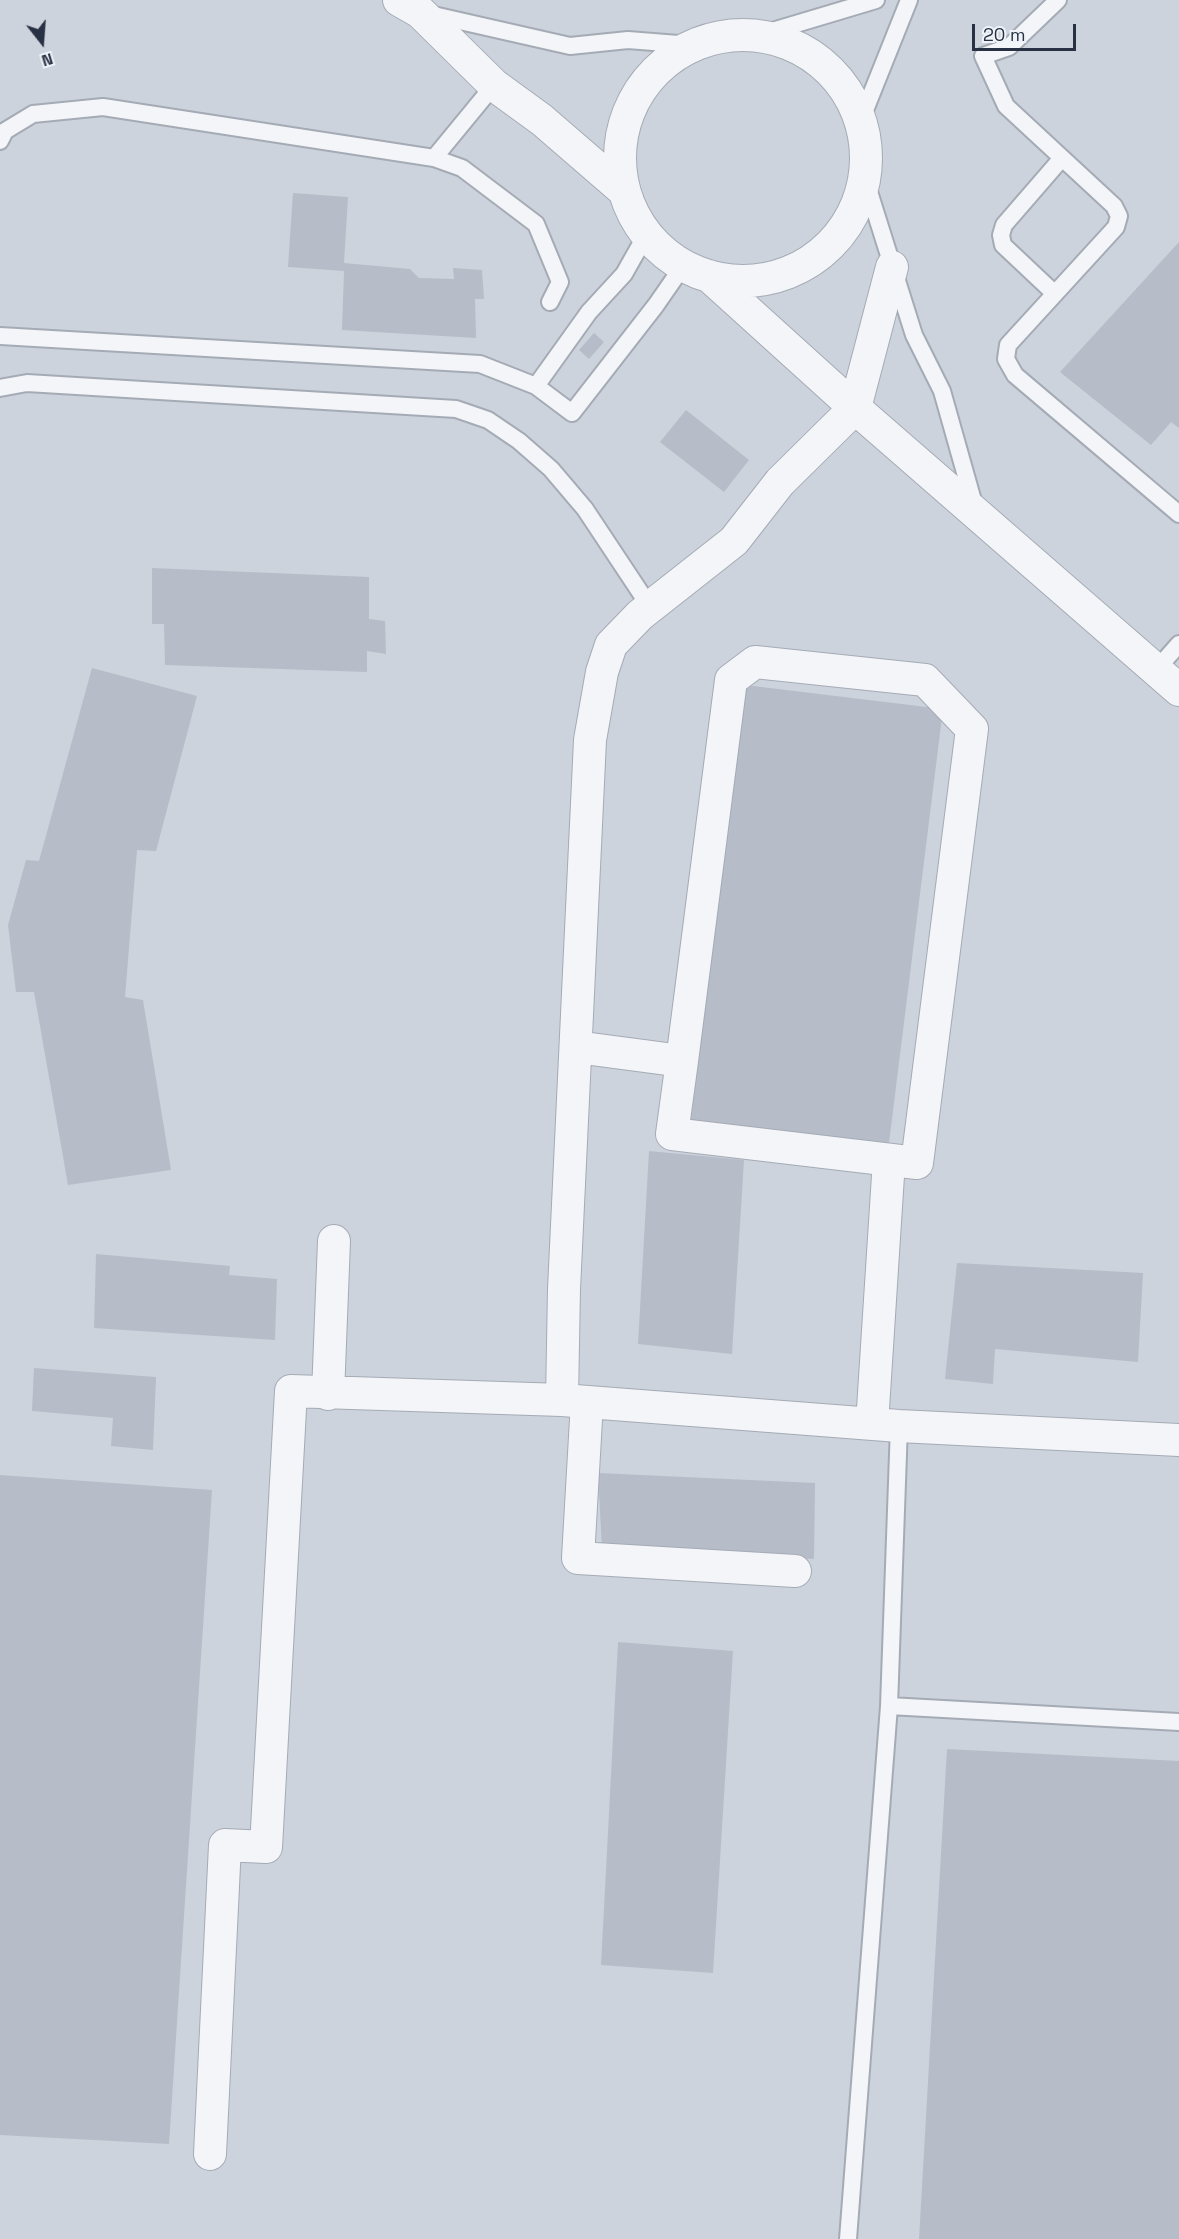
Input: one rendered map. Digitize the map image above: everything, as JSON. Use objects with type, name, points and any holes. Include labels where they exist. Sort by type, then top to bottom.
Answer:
[{"type":"street","points":[[409,6],[494,85],[542,120],[623,190]]},
{"type":"street","points":[[725,35],[759,35],[793,44],[823,63],[846,88],[861,120],[867,154],[865,179],[857,204],[845,227],[828,246],[808,262],[785,273],[760,280],[734,280],[696,271],[669,258],[646,235],[633,214],[623,190],[619,156],[624,122],[639,90],[662,64],[691,45],[725,35]]},
{"type":"street","points":[[795,1571],[578,1558],[574,1401],[564,1289],[590,740],[602,672],[611,645],[650,607],[734,541],[780,482],[855,408],[892,267]]},
{"type":"street","points":[[696,271],[1168,680]]},
{"type":"street","points":[[755,662],[925,680],[972,729],[917,1163],[672,1134],[682,1061],[731,680],[755,662]]},
{"type":"street","points":[[576,1047],[682,1061]]},
{"type":"street","points":[[885,1425],[889,1160]]},
{"type":"street","points":[[328,1394],[334,1241]]},
{"type":"street","points":[[210,2154],[225,1845],[266,1847],[291,1391],[574,1401],[885,1425],[1179,1440]]},
{"type":"lane","points":[[759,35],[876,0]]},
{"type":"lane","points":[[861,120],[909,0]]},
{"type":"lane","points":[[1058,0],[1009,47],[983,56],[1006,106],[1114,206],[1119,216],[1116,227],[1008,345],[1006,359],[1015,375],[1179,514]]},
{"type":"lane","points":[[409,6],[570,46],[628,40],[691,45]]},
{"type":"lane","points":[[434,158],[494,85]]},
{"type":"lane","points":[[0,141],[5,131],[33,114],[103,107],[434,158],[462,168],[536,224],[560,282],[550,302]]},
{"type":"lane","points":[[1055,294],[1003,245],[1000,236],[1004,225],[1062,158]]},
{"type":"lane","points":[[865,179],[914,335],[942,391],[977,514]]},
{"type":"lane","points":[[536,386],[590,312],[624,274],[646,235]]},
{"type":"lane","points":[[0,336],[480,364],[536,386],[572,413],[656,305],[696,271]]},
{"type":"lane","points":[[0,388],[27,383],[456,408],[488,420],[519,441],[551,469],[585,509],[650,607]]},
{"type":"lane","points":[[1168,680],[1179,644]]},
{"type":"lane","points":[[848,2239],[889,1706],[885,1425]]},
{"type":"lane","points":[[889,1706],[1179,1722]]},
{"type":"shaded area","points":[[0,0],[1179,0],[1179,2239],[0,2239]]},
{"type":"building","points":[[293,193],[348,197],[344,263],[410,269],[419,278],[454,279],[453,268],[482,270],[484,299],[475,299],[476,338],[342,330],[344,271],[288,267]]},
{"type":"building","points":[[1179,242],[1179,428],[1171,422],[1151,445],[1060,372]]},
{"type":"building","points":[[594,333],[604,342],[589,359],[579,350]]},
{"type":"building","points":[[686,410],[749,460],[724,492],[660,442]]},
{"type":"building","points":[[152,568],[369,577],[369,619],[385,621],[386,654],[367,651],[367,672],[165,665],[164,624],[152,624]]},
{"type":"building","points":[[92,668],[197,696],[156,851],[137,850],[125,997],[143,1000],[171,1170],[68,1185],[34,992],[16,992],[8,925],[26,860],[39,861]]},
{"type":"building","points":[[745,685],[943,709],[888,1151],[690,1127]]},
{"type":"building","points":[[649,1151],[744,1160],[732,1354],[638,1344]]},
{"type":"building","points":[[96,1254],[230,1266],[229,1275],[277,1279],[275,1340],[94,1328]]},
{"type":"building","points":[[957,1263],[1143,1273],[1138,1362],[995,1349],[993,1384],[945,1379]]},
{"type":"building","points":[[34,1368],[156,1377],[153,1450],[111,1446],[113,1418],[32,1411]]},
{"type":"building","points":[[598,1473],[815,1483],[814,1559],[602,1549]]},
{"type":"building","points":[[0,1475],[212,1490],[169,2144],[0,2135]]},
{"type":"building","points":[[618,1642],[733,1651],[713,1973],[601,1965]]},
{"type":"building","points":[[947,1749],[1179,1761],[1179,2239],[919,2239]]}]
